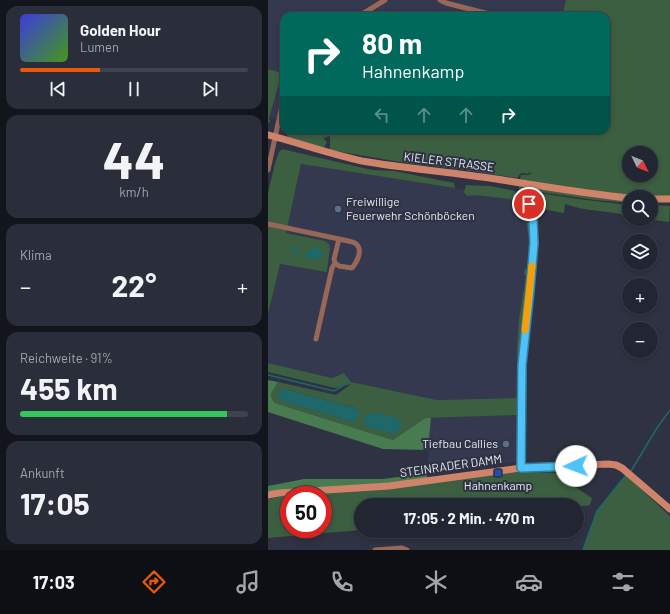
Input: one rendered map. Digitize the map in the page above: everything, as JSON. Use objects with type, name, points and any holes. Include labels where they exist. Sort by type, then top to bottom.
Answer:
[{"type":"main road","name":"KIELER STRASSE","points":[[272,136],[361,160],[518,182],[549,188],[622,197]]},
{"type":"main road","points":[[658,199],[670,199]]},
{"type":"main road","name":"STEINRADER DAMM","points":[[268,495],[389,486],[521,468],[608,464],[616,465],[622,468],[670,509]]},
{"type":"street","points":[[366,12],[385,0]]},
{"type":"street","points":[[440,0],[446,4],[480,12]]},
{"type":"street","points":[[268,170],[272,136],[280,109]]},
{"type":"street","points":[[268,150],[270,160]]},
{"type":"street","points":[[521,468],[522,365],[534,243],[533,220],[529,204]]},
{"type":"street","points":[[268,224],[355,243],[359,252],[357,262],[352,268],[339,266],[335,263]]},
{"type":"street","points":[[316,339],[332,268],[335,263],[334,259],[339,239]]},
{"type":"street","points":[[375,550],[402,548],[407,550]]},
{"type":"shaded area","points":[[268,0],[566,0],[563,12],[280,12],[280,72],[268,69]]},
{"type":"shaded area","points":[[566,0],[670,0],[670,197],[658,197],[658,190],[622,190],[622,195],[595,192],[520,179],[521,175],[529,175],[531,173],[530,172],[528,174],[521,173],[517,178],[412,164],[330,150],[330,137],[328,136],[326,138],[324,137],[327,142],[324,148],[288,137],[287,134],[610,134],[610,12],[563,12]]},
{"type":"shaded area","points":[[268,69],[280,72],[280,80],[268,124]]},
{"type":"shaded area","points":[[280,80],[280,119],[269,118]]},
{"type":"shaded area","points":[[282,149],[372,170],[394,171],[454,183],[455,188],[301,164],[286,233],[325,241],[329,244],[330,248],[327,272],[280,264],[268,314],[268,193],[275,163],[279,152]]},
{"type":"shaded area","points":[[301,164],[514,197],[527,219],[530,247],[518,398],[437,400],[351,382],[344,373],[332,378],[268,363],[268,314],[280,264],[328,271],[329,244],[325,241],[286,233]]},
{"type":"shaded area","points":[[466,185],[490,186],[515,191],[515,197],[522,201],[521,207],[531,219],[532,247],[520,399],[518,399],[518,415],[425,418],[393,440],[275,403],[271,394],[278,382],[336,395],[351,384],[335,388],[268,372],[268,363],[332,378],[344,373],[351,382],[437,400],[518,398],[517,349],[519,320],[526,275],[524,275],[525,269],[528,268],[529,239],[526,221],[514,200],[475,195],[467,196],[464,192]],"holes":[[[288,390],[358,410],[353,422],[279,399]]]},
{"type":"shaded area","points":[[519,186],[622,199],[622,202],[595,200],[519,189]]},
{"type":"shaded area","points":[[519,190],[622,204],[622,215],[573,207],[565,204],[564,213],[542,209],[538,212],[535,209],[535,203],[531,199],[522,199],[518,196],[517,192]]},
{"type":"shaded area","points":[[658,205],[670,206],[669,222],[658,221]]},
{"type":"shaded area","points":[[292,247],[297,247],[298,253],[303,256],[312,249],[316,248],[322,251],[322,256],[316,260],[302,256],[292,251]]},
{"type":"shaded area","points":[[268,380],[278,382],[271,394],[275,403],[393,440],[425,418],[431,418],[428,450],[383,449],[268,412]]},
{"type":"shaded area","points":[[281,390],[288,390],[355,408],[360,414],[353,422],[286,402],[279,399],[278,394]]},
{"type":"shaded area","points":[[375,413],[397,418],[402,424],[400,429],[394,434],[367,427],[364,422],[364,417],[368,414]]},
{"type":"shaded area","points":[[518,415],[517,462],[427,473],[431,418]]},
{"type":"shaded area","points":[[511,472],[572,473],[572,485],[592,498],[590,505],[584,506],[584,498],[354,498],[354,531],[332,532],[332,491]]},
{"type":"shaded area","points":[[427,473],[427,478],[403,482],[332,487],[332,486],[280,486],[280,491],[268,492],[268,486],[304,479],[383,479]]},
{"type":"shaded area","points":[[626,475],[670,516],[670,550],[583,550],[597,511]]},
{"type":"shaded area","points":[[280,497],[280,537],[268,538],[268,499]]},
{"type":"waterway","points":[[268,375],[334,391],[349,382]]},
{"type":"waterway","points":[[631,471],[657,428],[670,410]]},
{"type":"waterway","points":[[583,550],[597,511],[626,475]]},
{"type":"slow traffic","points":[[525,330],[532,266]]},
{"type":"place","name":"Freiwillige Feuerwehr Schönböcken","points":[[338,209]]},
{"type":"place","name":"Tiefbau Callies","points":[[506,444]]},
{"type":"place","name":"Hahnenkamp","points":[[498,473]]},
{"type":"route","points":[[529,204],[533,220],[534,243],[522,365],[521,468],[576,466]]}]
